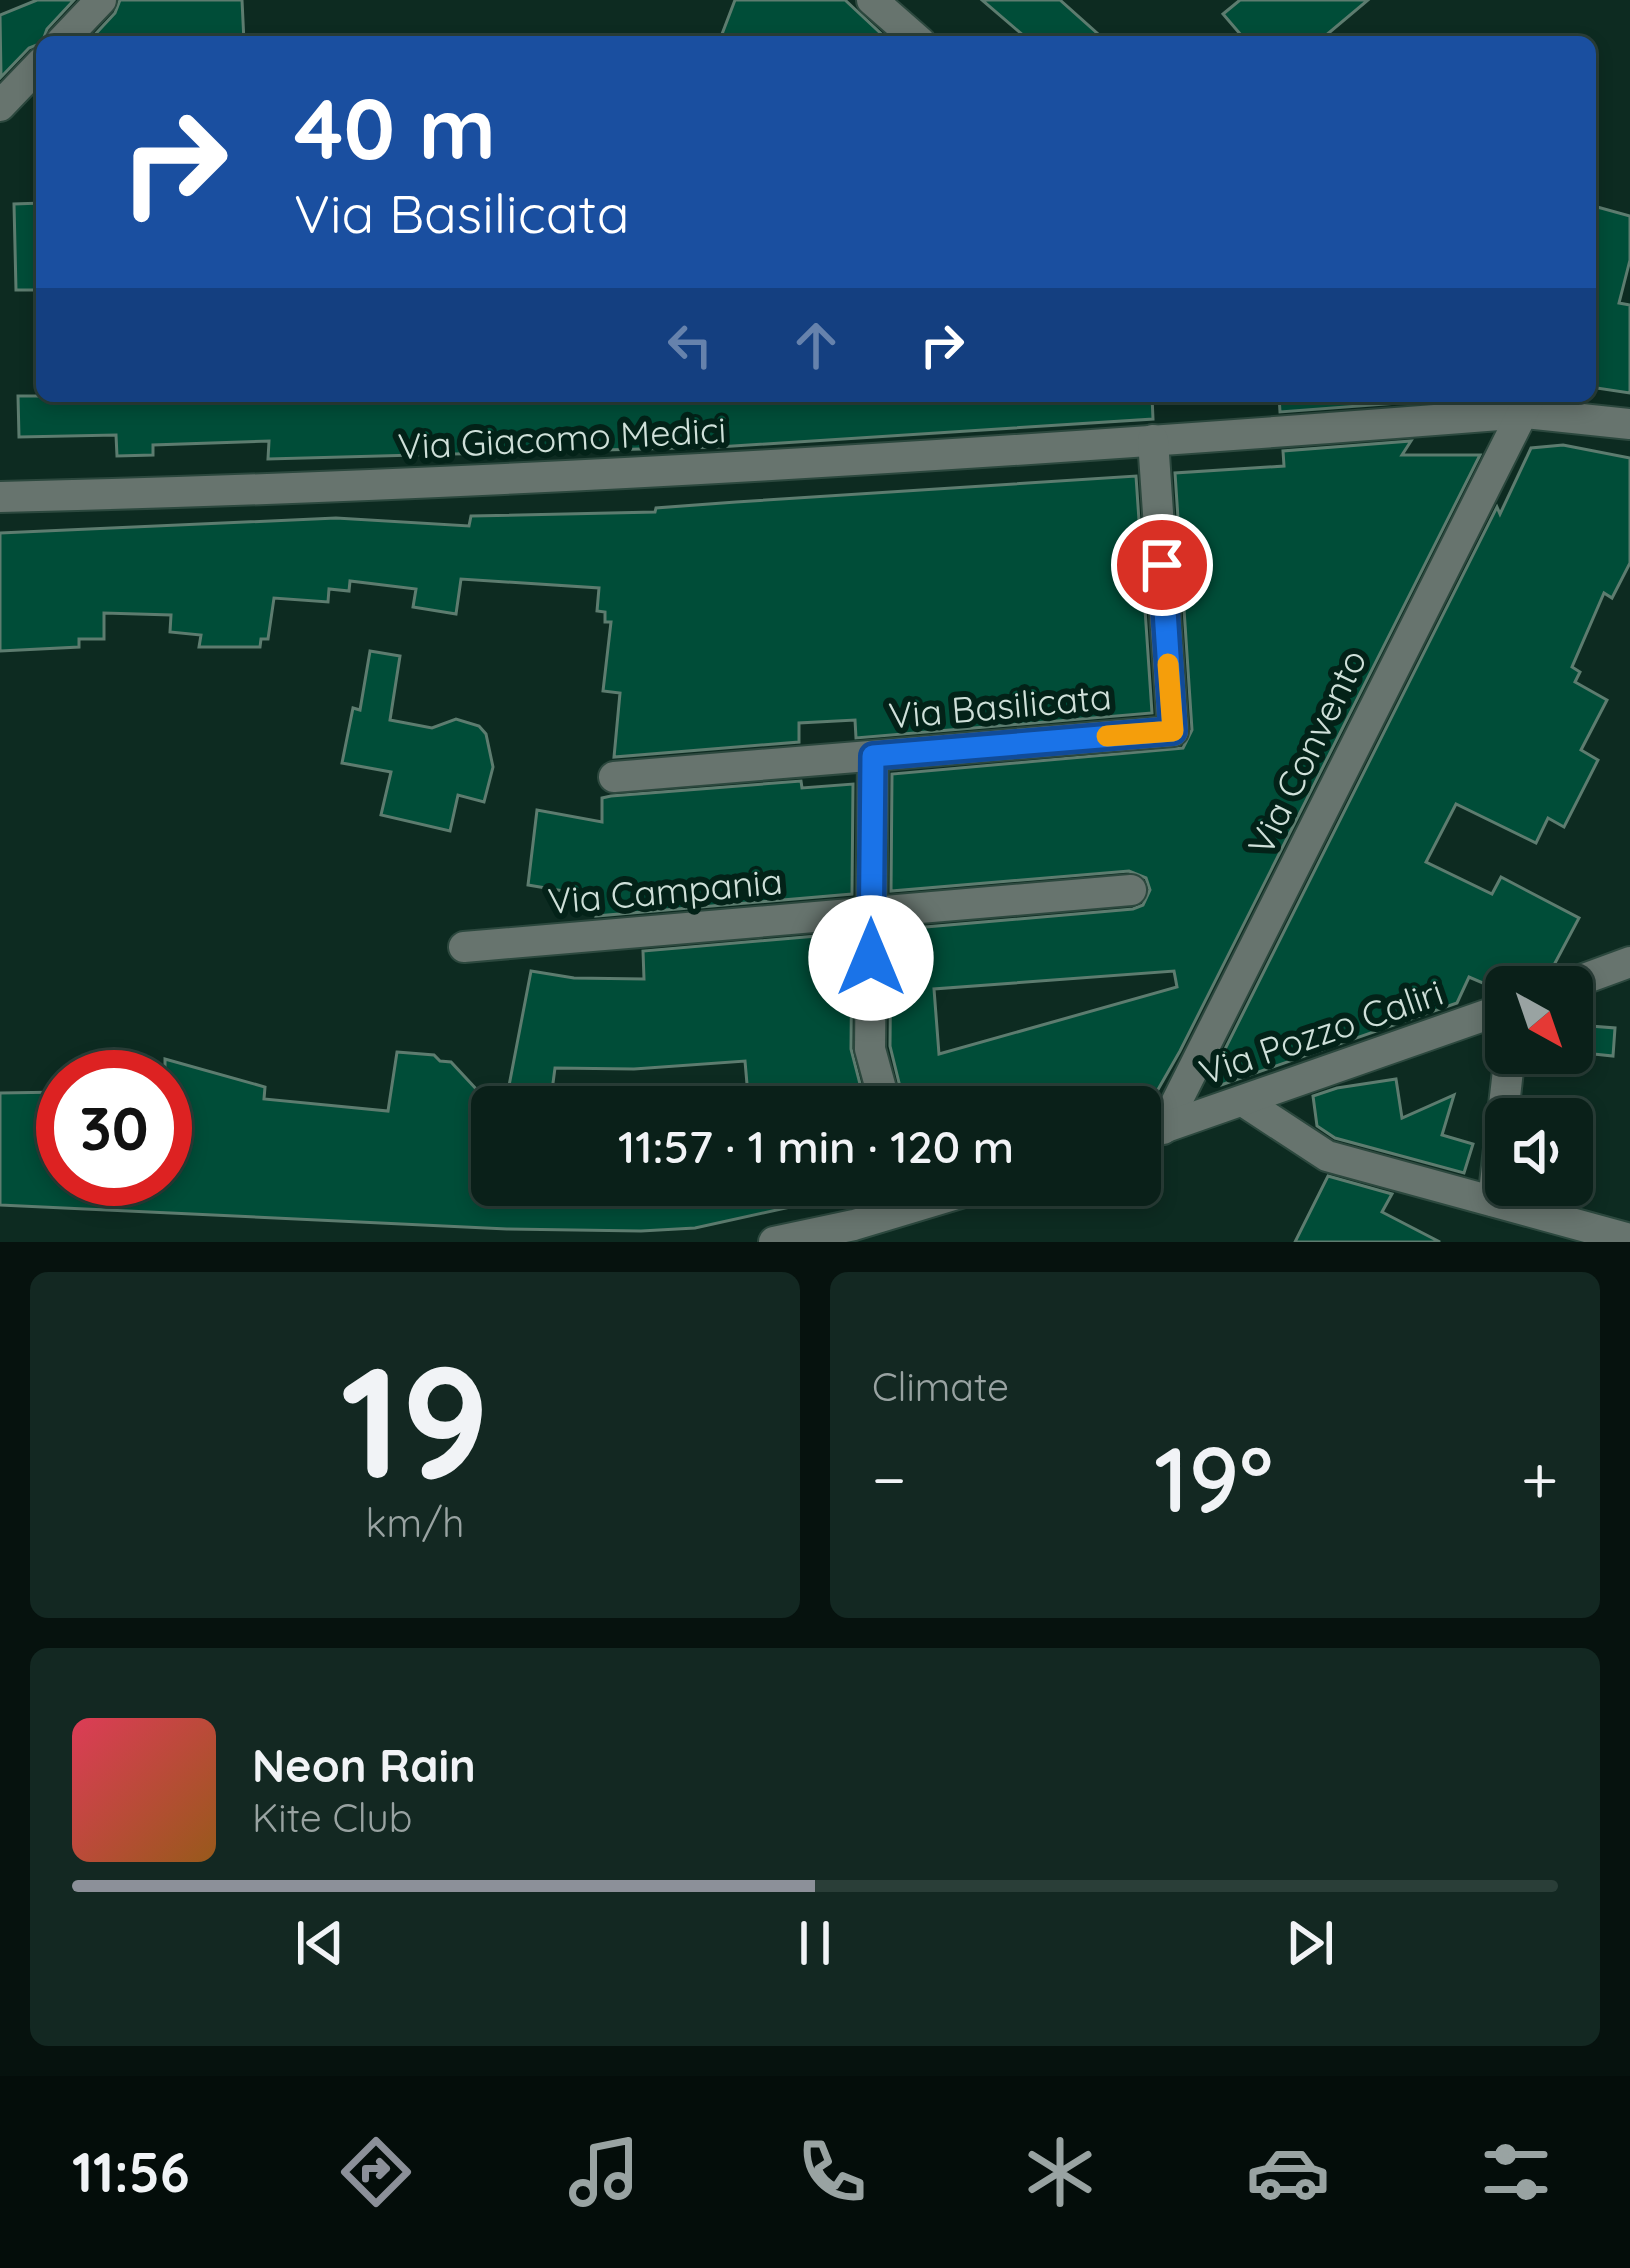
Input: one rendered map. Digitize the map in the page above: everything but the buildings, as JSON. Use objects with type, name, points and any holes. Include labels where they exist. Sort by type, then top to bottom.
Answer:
[{"type":"street","points":[[67,36],[101,0]]},
{"type":"street","points":[[872,0],[913,36]]},
{"type":"street","points":[[0,106],[36,68]]},
{"type":"street","name":"Via Giacomo Medici","points":[[0,497],[281,491],[584,477],[1154,440],[1527,404],[1630,424]]},
{"type":"street","name":"Via Convento","points":[[1161,1112],[1527,404]]},
{"type":"street","name":"Via Basilicata","points":[[614,777],[1173,731],[1154,440]]},
{"type":"street","points":[[873,756],[870,1049],[880,1086]]},
{"type":"street","name":"Via Campania","points":[[464,947],[1131,890]]},
{"type":"street","points":[[1593,976],[1630,962]]},
{"type":"street","name":"Via Pozzo Caliri","points":[[1161,1129],[1485,1015]]},
{"type":"street","points":[[1243,1101],[1327,1156],[1485,1199]]},
{"type":"street","points":[[774,1242],[884,1206]]},
{"type":"street","points":[[1511,1206],[1630,1239]]},
{"type":"slow traffic","points":[[1107,736],[1173,731],[1168,664]]},
{"type":"route","points":[[871,958],[873,756],[1173,731],[1162,565]]}]
